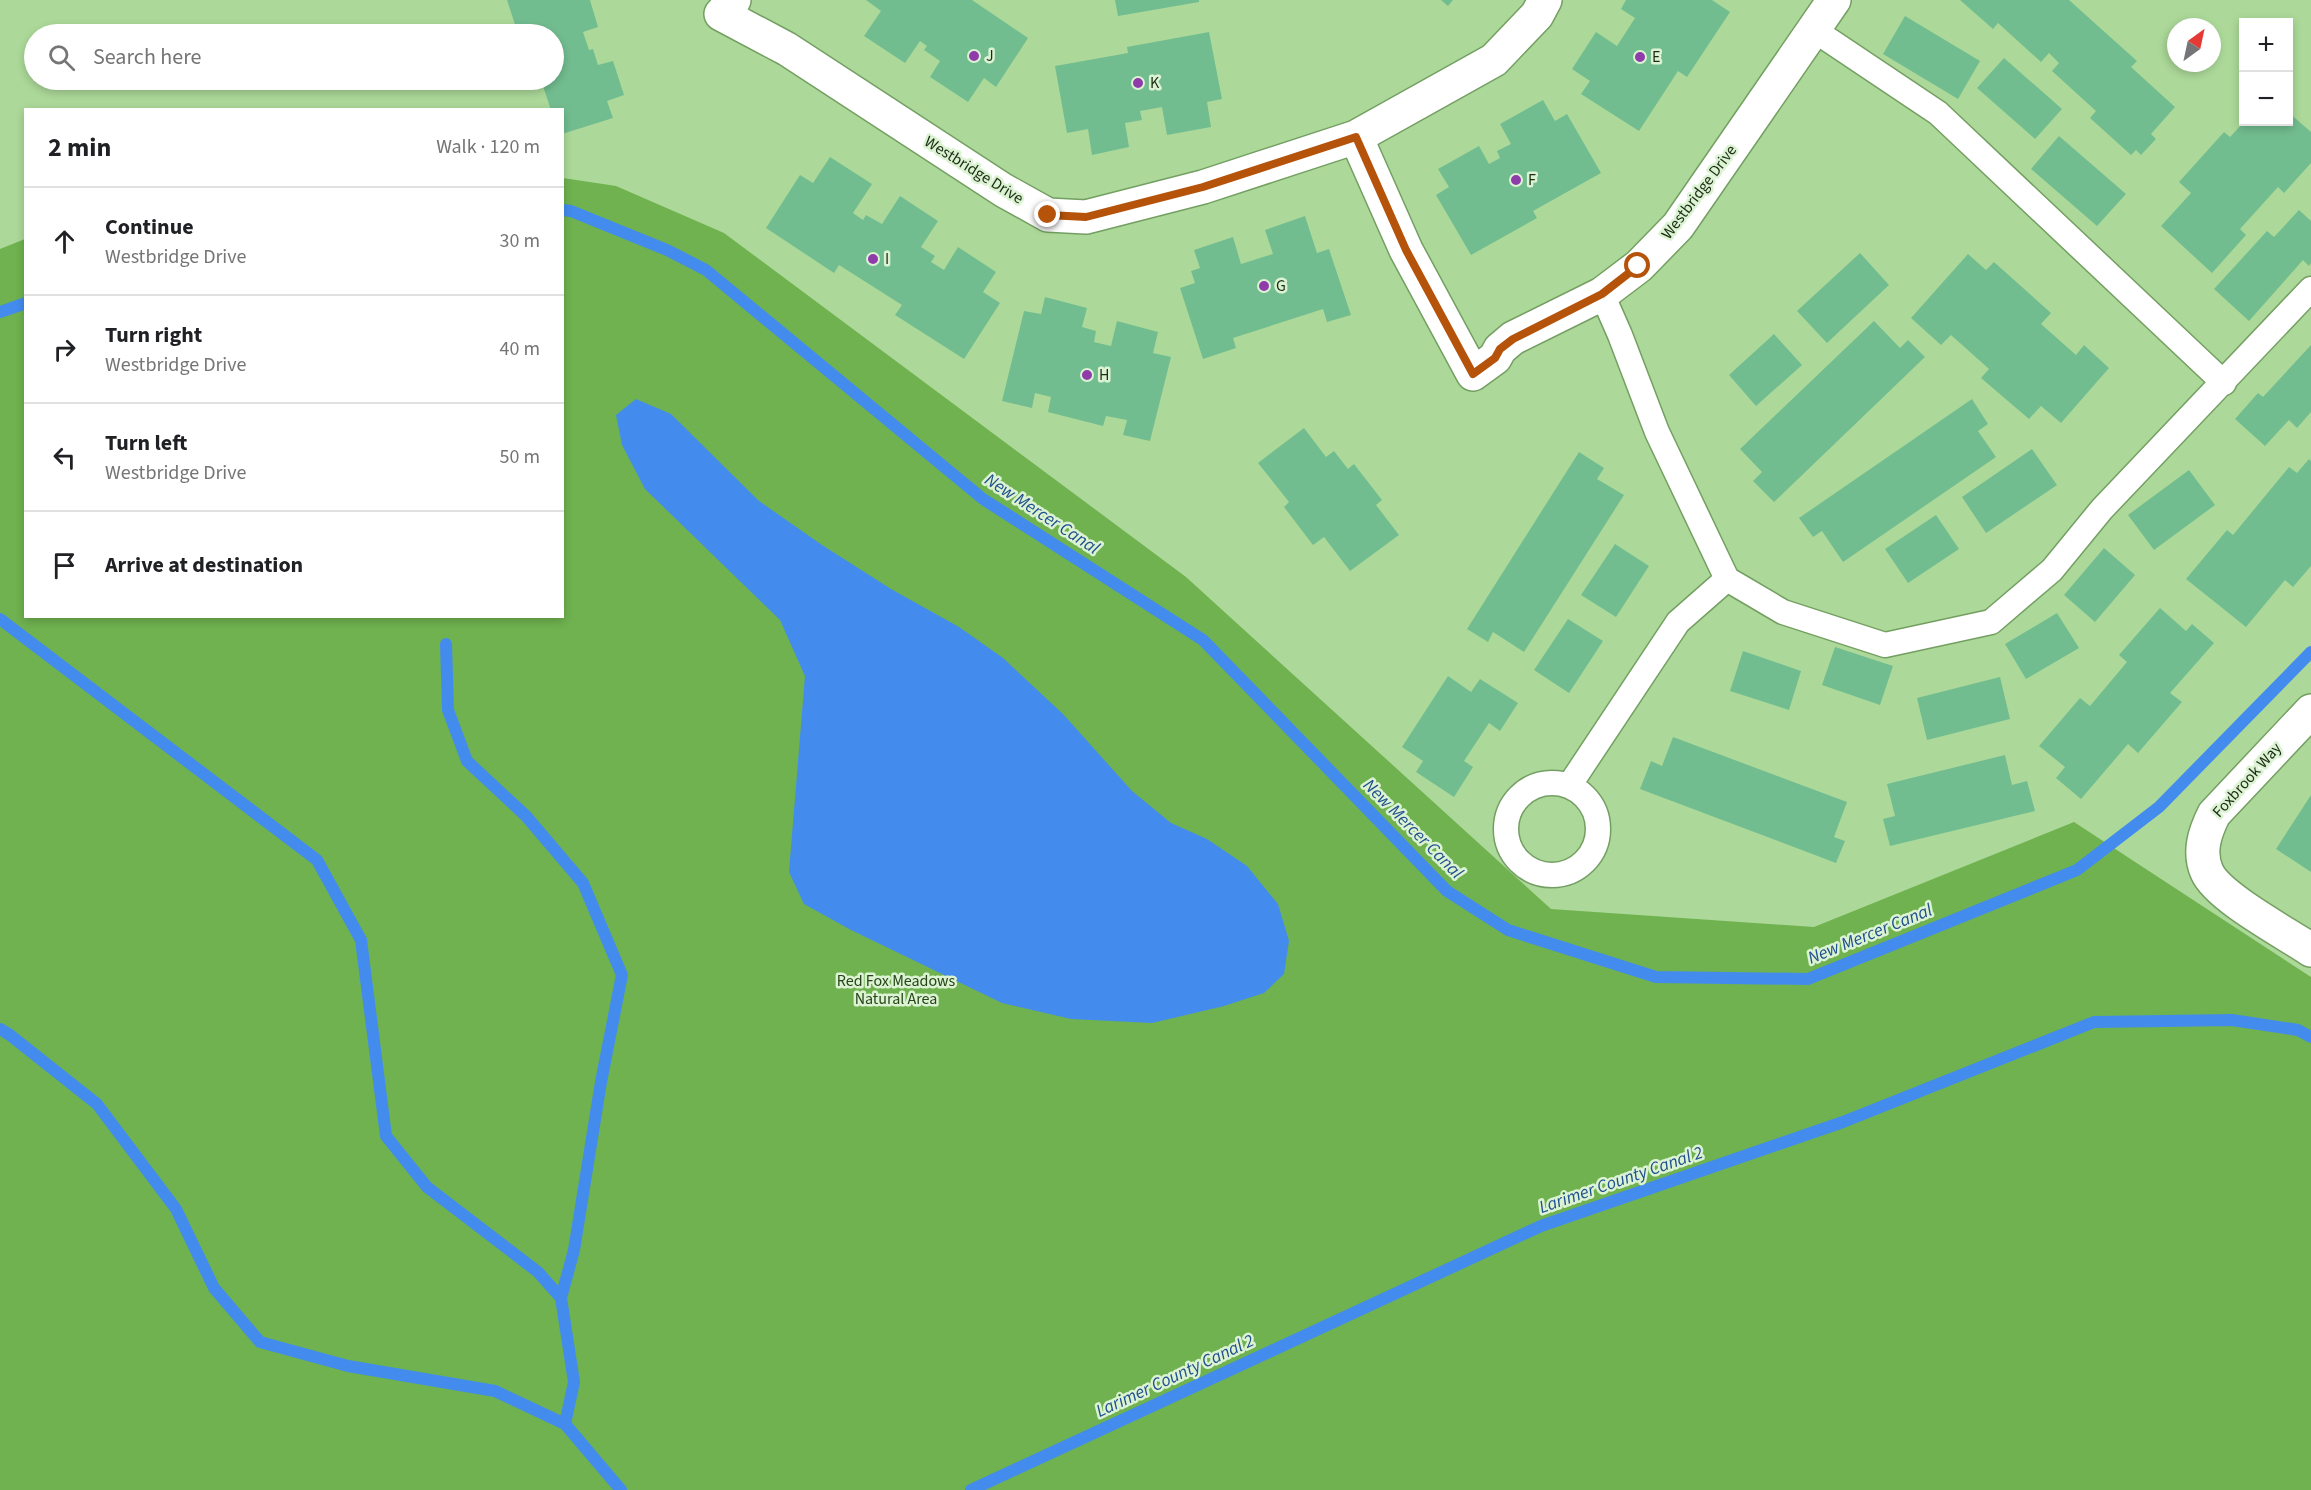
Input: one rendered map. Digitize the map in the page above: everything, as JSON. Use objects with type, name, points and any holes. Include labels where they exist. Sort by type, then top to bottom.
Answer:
[{"type":"street","name":"Westbridge Drive","points":[[728,7],[787,50],[1003,190],[1048,215],[1086,217],[1203,187],[1356,137],[1494,60],[1536,15],[1545,0]]},
{"type":"street","name":"Westbridge Drive","points":[[1356,137],[1406,250],[1473,374],[1495,358],[1500,349],[1513,339],[1602,294],[1638,266],[1678,226],[1834,0]]},
{"type":"street","name":"Foxbrook Way","points":[[2309,716],[2214,814],[2205,833],[2203,853],[2207,873],[2223,892],[2311,950]]},
{"type":"lane","points":[[1814,30],[1938,113],[2224,383]]},
{"type":"lane","points":[[1602,294],[1657,432],[1727,579],[1783,612],[1885,645],[1991,622],[2052,570],[2102,509],[2311,290]]},
{"type":"lane","points":[[1569,786],[1678,622],[1727,579]]},
{"type":"green space","name":"Red Fox Meadows Natural Area","points":[[564,178],[616,186],[724,233],[1186,577],[1551,909],[1814,927],[2074,822],[2311,977],[2311,1490],[0,1490],[0,249],[24,239],[24,618],[564,618]]},
{"type":"water","points":[[636,399],[671,414],[759,501],[822,545],[891,589],[959,627],[1003,658],[1063,714],[1132,791],[1171,823],[1207,839],[1247,866],[1278,904],[1289,941],[1284,974],[1264,993],[1224,1006],[1152,1023],[1071,1019],[1002,1003],[851,930],[804,904],[789,872],[805,676],[780,620],[645,489],[622,445],[616,415]]},
{"type":"building","points":[[507,0],[590,0],[598,27],[583,32],[589,50],[593,49],[598,65],[613,61],[624,95],[607,101],[613,118],[564,133],[564,108],[550,108],[544,90],[564,90],[564,24],[515,24]]},
{"type":"building","name":"J","points":[[866,0],[972,0],[1028,38],[996,87],[984,78],[968,102],[930,77],[940,61],[924,50],[927,46],[920,41],[905,63],[864,36],[881,11]]},
{"type":"building","points":[[1115,0],[1199,0],[1199,2],[1118,16]]},
{"type":"building","points":[[1441,0],[1453,0],[1448,6]]},
{"type":"building","name":"E","points":[[1626,0],[1712,0],[1730,12],[1687,77],[1678,71],[1639,131],[1581,94],[1590,81],[1572,69],[1596,32],[1617,46],[1635,18],[1621,9]]},
{"type":"building","points":[[1960,0],[2069,0],[2137,61],[2131,67],[2175,107],[2151,134],[2156,139],[2141,155],[2136,150],[2131,155],[2090,118],[2096,111],[2052,71],[2059,63],[2049,53],[2041,62],[1998,23],[1993,29]]},
{"type":"building","points":[[1905,16],[1980,61],[1958,99],[1883,54]]},
{"type":"building","name":"K","points":[[1209,32],[1222,99],[1207,102],[1211,127],[1167,135],[1162,107],[1140,111],[1142,120],[1125,123],[1129,147],[1092,155],[1088,129],[1067,133],[1055,66],[1128,53],[1127,47]]},
{"type":"building","points":[[2004,58],[2062,109],[2035,139],[1977,88]]},
{"type":"building","name":"F","points":[[1543,100],[1555,121],[1567,114],[1601,173],[1533,211],[1537,218],[1471,255],[1436,195],[1449,187],[1438,169],[1479,146],[1489,164],[1500,158],[1497,151],[1511,144],[1500,124]]},
{"type":"building","points":[[2293,116],[2311,132],[2311,163],[2284,193],[2278,187],[2240,229],[2246,235],[2212,273],[2161,226],[2191,193],[2179,182],[2224,132],[2230,137],[2240,126],[2293,126]]},
{"type":"building","points":[[2059,136],[2126,194],[2097,226],[2031,169]]},
{"type":"building","name":"I","points":[[830,157],[872,184],[853,213],[863,220],[866,215],[882,224],[900,196],[938,221],[921,247],[935,256],[931,262],[944,270],[958,247],[996,272],[983,292],[1000,303],[964,359],[895,315],[902,305],[839,265],[834,273],[766,228],[800,175],[813,183]]},
{"type":"building","points":[[2299,210],[2311,221],[2311,263],[2309,266],[2303,260],[2249,321],[2214,289],[2267,231],[2274,237]]},
{"type":"building","name":"G","points":[[1305,216],[1317,253],[1329,249],[1351,315],[1327,322],[1323,309],[1233,338],[1236,348],[1203,359],[1180,288],[1195,283],[1191,271],[1200,268],[1194,250],[1233,237],[1241,264],[1273,254],[1265,230]]},
{"type":"building","points":[[1860,253],[1889,285],[1827,343],[1797,311]]},
{"type":"building","points":[[1968,254],[1986,270],[1994,262],[2051,313],[2041,324],[2076,355],[2084,345],[2109,368],[2061,423],[2041,406],[2029,419],[1981,378],[1989,369],[1951,335],[1941,345],[1911,318]]},
{"type":"building","name":"H","points":[[1045,297],[1087,308],[1082,327],[1096,331],[1094,342],[1111,346],[1117,321],[1158,332],[1153,353],[1171,357],[1150,441],[1123,435],[1127,420],[1106,416],[1103,426],[1048,412],[1051,397],[1035,393],[1032,408],[1002,401],[1024,311],[1041,314]]},
{"type":"building","points":[[1874,321],[1900,348],[1908,340],[1925,357],[1774,502],[1753,481],[1762,472],[1740,449]]},
{"type":"building","points":[[1774,334],[1802,365],[1756,406],[1729,375]]},
{"type":"building","points":[[2311,345],[2311,412],[2297,428],[2289,420],[2265,446],[2235,419],[2258,393],[2263,397]]},
{"type":"building","points":[[1972,399],[1988,424],[1978,431],[1996,457],[1843,562],[1822,531],[1813,537],[1799,518]]},
{"type":"building","points":[[1304,428],[1326,457],[1334,451],[1348,469],[1354,464],[1382,500],[1376,505],[1399,535],[1350,571],[1324,537],[1313,545],[1284,507],[1289,502],[1258,463]]},
{"type":"building","points":[[2032,449],[2057,485],[1986,533],[1962,497]]},
{"type":"building","points":[[1579,452],[1604,468],[1597,479],[1624,495],[1524,652],[1493,632],[1488,642],[1467,629]]},
{"type":"building","points":[[2309,459],[2311,461],[2311,566],[2293,587],[2285,580],[2246,627],[2186,579],[2227,530],[2233,535],[2289,467],[2297,473]]},
{"type":"building","points":[[2189,470],[2215,505],[2154,550],[2128,515]]},
{"type":"building","points":[[1936,515],[1959,549],[1908,583],[1885,549]]},
{"type":"building","points":[[1615,544],[1649,566],[1616,617],[1581,595]]},
{"type":"building","points":[[2104,548],[2135,575],[2095,622],[2064,595]]},
{"type":"building","points":[[2160,608],[2186,631],[2192,624],[2214,643],[2170,693],[2182,702],[2138,753],[2128,744],[2081,799],[2056,778],[2065,767],[2039,746],[2080,698],[2090,706],[2127,662],[2119,655]]},
{"type":"building","points":[[2057,613],[2079,648],[2026,679],[2005,644]]},
{"type":"building","points":[[1568,619],[1603,641],[1569,693],[1534,670]]},
{"type":"building","points":[[1835,647],[1893,666],[1880,705],[1822,685]]},
{"type":"building","points":[[1743,651],[1801,671],[1789,710],[1730,691]]},
{"type":"building","points":[[1448,676],[1471,692],[1480,679],[1518,703],[1500,731],[1489,723],[1464,761],[1473,767],[1454,797],[1416,772],[1423,761],[1402,747]]},
{"type":"building","points":[[2000,677],[2010,719],[1927,740],[1917,698]]},
{"type":"building","points":[[1673,737],[1847,802],[1834,837],[1845,841],[1836,863],[1640,789],[1651,761],[1662,766]]},
{"type":"building","points":[[2005,755],[2012,785],[2027,781],[2035,811],[1890,846],[1883,819],[1895,816],[1887,784]]},
{"type":"building","points":[[2311,795],[2311,872],[2276,849]]},
{"type":"waterway","name":"New Mercer Canal","points":[[564,210],[667,250],[706,270],[983,499],[1203,640],[1447,891],[1508,930],[1656,977],[1808,979],[2077,870],[2159,807],[2311,652]]},
{"type":"waterway","name":"New Mercer Canal","points":[[0,312],[24,304]]},
{"type":"waterway","points":[[0,619],[317,860],[361,940],[386,1136],[427,1187],[538,1272],[561,1298],[574,1382],[565,1424]]},
{"type":"waterway","points":[[446,644],[448,710],[467,761],[526,816],[583,883],[622,975],[601,1082],[574,1250],[561,1298]]},
{"type":"waterway","name":"Larimer County Canal 2","points":[[971,1490],[1541,1226],[1843,1122],[2094,1022],[2232,1020],[2298,1030],[2311,1037]]},
{"type":"waterway","points":[[0,1029],[97,1104],[176,1209],[214,1288],[260,1342],[348,1366],[495,1391],[565,1424],[621,1490]]},
{"type":"place","name":"J","points":[[974,56]]},
{"type":"place","name":"E","points":[[1640,57]]},
{"type":"place","name":"K","points":[[1138,83]]},
{"type":"place","name":"F","points":[[1516,180]]},
{"type":"place","name":"I","points":[[873,259]]},
{"type":"place","name":"G","points":[[1264,286]]},
{"type":"place","name":"H","points":[[1087,375]]},
{"type":"route","points":[[1048,215],[1086,217],[1203,187],[1356,137],[1406,250],[1473,374],[1495,358],[1500,349],[1513,339],[1602,294],[1638,266]]}]
